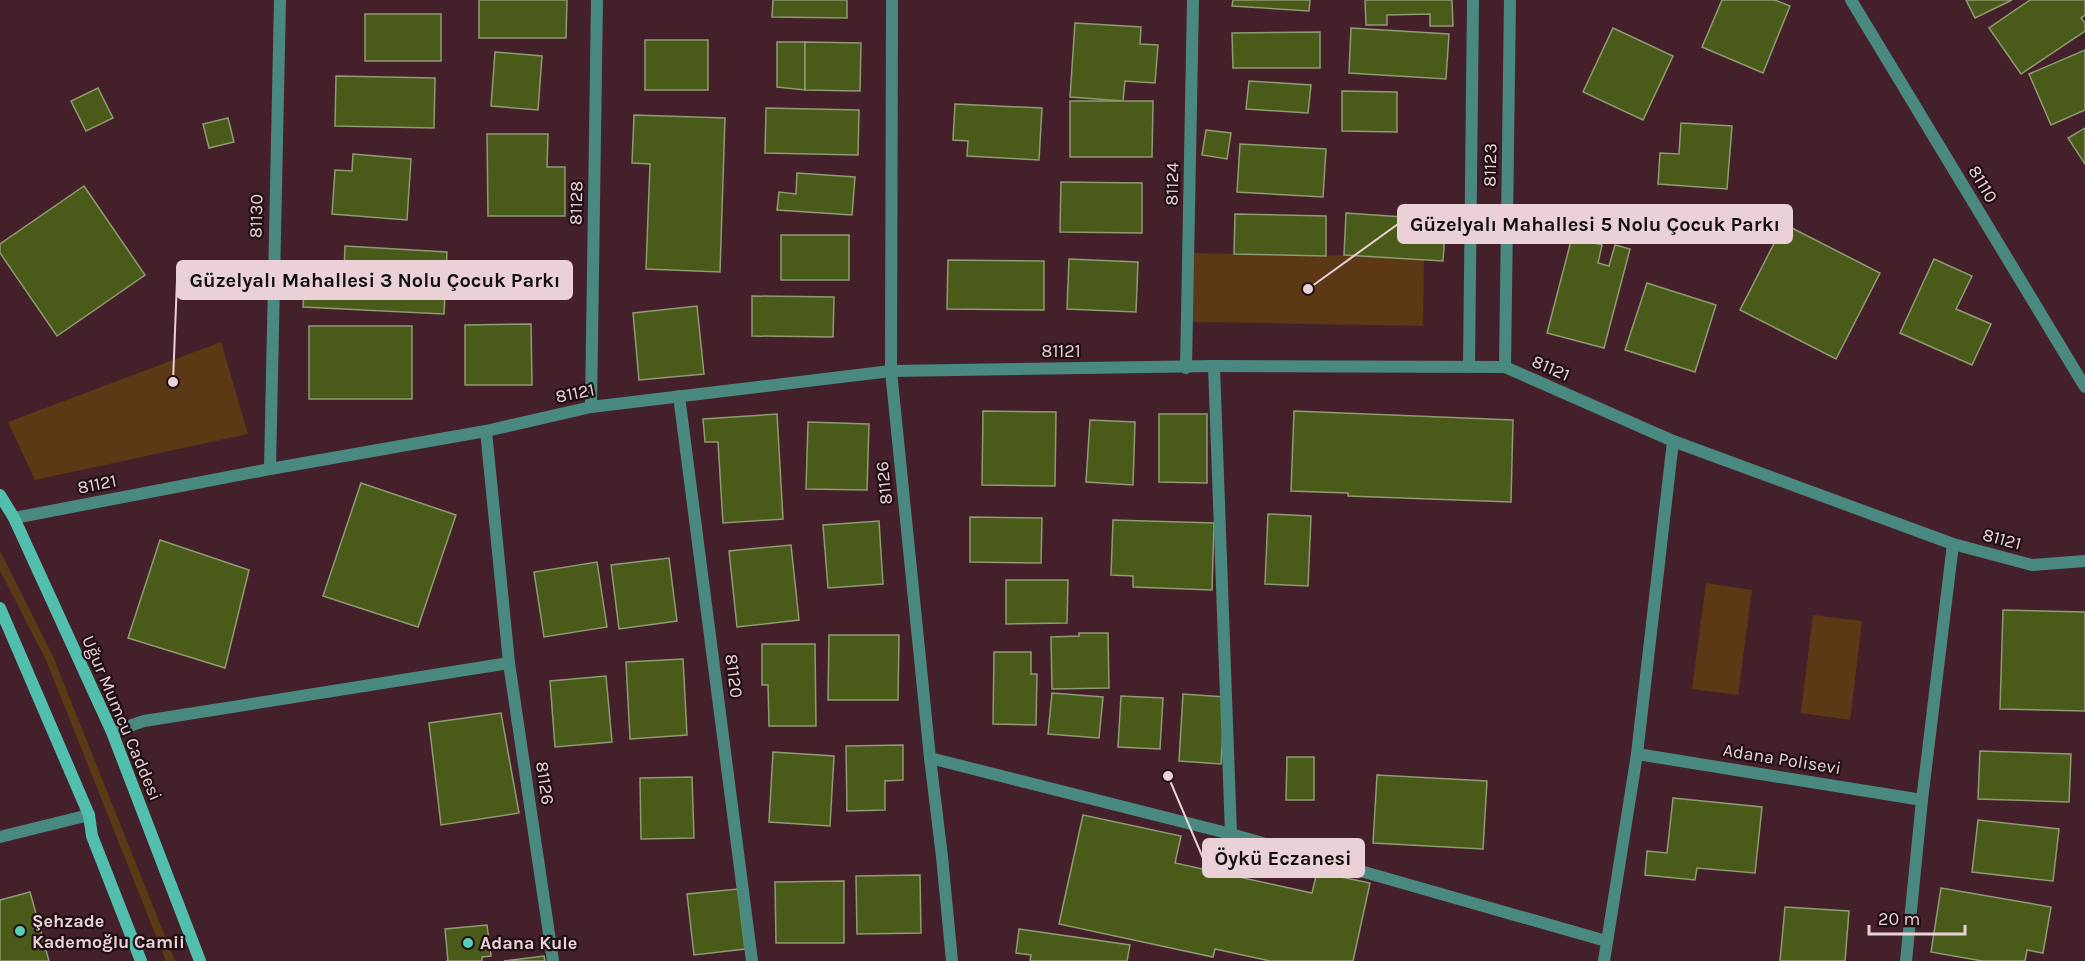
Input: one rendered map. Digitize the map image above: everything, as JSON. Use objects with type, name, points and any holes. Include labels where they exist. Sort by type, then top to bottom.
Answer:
[{"type":"street","name":"81130","points":[[270,469],[280,0]]},
{"type":"street","name":"81128","points":[[591,407],[597,0]]},
{"type":"street","name":"81126","points":[[892,0],[891,370],[952,961]]},
{"type":"street","name":"81124","points":[[1186,368],[1193,0]]},
{"type":"street","name":"81123","points":[[1468,366],[1473,0]]},
{"type":"street","name":"81123","points":[[1505,367],[1510,0]]},
{"type":"street","name":"81110","points":[[1851,0],[2085,387]]},
{"type":"street","points":[[1214,366],[1231,834]]},
{"type":"street","name":"81121","points":[[14,518],[486,431],[591,407],[891,370],[1468,366],[1505,367],[1673,441],[1953,544],[2032,565],[2085,561]]},
{"type":"street","name":"81120","points":[[679,396],[752,961]]},
{"type":"street","name":"81126","points":[[486,431],[509,663],[553,961]]},
{"type":"street","points":[[1604,961],[1637,754],[1673,441]]},
{"type":"street","name":"Uğur Mumcu Caddesi","points":[[0,495],[14,518],[112,732],[200,961]]},
{"type":"street","points":[[1906,961],[1922,800],[1953,544]]},
{"type":"street","points":[[0,608],[89,815],[92,836],[141,961]]},
{"type":"street","points":[[112,732],[144,721],[509,663]]},
{"type":"street","name":"Adana Polisevi","points":[[1637,754],[1922,800]]},
{"type":"street","points":[[930,758],[1231,834],[1606,941]]},
{"type":"street","points":[[0,837],[89,815]]},
{"type":"shaded area","points":[[1194,253],[1424,257],[1423,326],[1193,322]]},
{"type":"shaded area","points":[[221,342],[248,434],[35,480],[8,422]]},
{"type":"shaded area","points":[[0,551],[52,654],[175,961],[166,961],[46,660],[0,571]]},
{"type":"shaded area","points":[[1706,583],[1752,590],[1738,695],[1692,689]]},
{"type":"shaded area","points":[[1813,615],[1862,621],[1850,720],[1801,713]]},
{"type":"building","points":[[479,0],[567,0],[566,38],[479,38]]},
{"type":"building","points":[[773,0],[847,0],[847,18],[772,17]]},
{"type":"building","points":[[1233,0],[1310,0],[1309,11],[1232,6]]},
{"type":"building","points":[[1365,0],[1452,0],[1453,26],[1430,26],[1430,14],[1387,15],[1387,25],[1366,25]]},
{"type":"building","points":[[1722,0],[1775,0],[1790,6],[1763,73],[1702,47]]},
{"type":"building","points":[[1966,0],[2012,0],[1975,18]]},
{"type":"building","points":[[2030,0],[2085,0],[2085,15],[2081,18],[2085,23],[2085,31],[2021,74],[1989,28]]},
{"type":"building","points":[[365,14],[441,14],[441,61],[365,61]]},
{"type":"building","points":[[1075,23],[1141,27],[1140,44],[1158,45],[1155,83],[1125,81],[1123,101],[1070,97]]},
{"type":"building","points":[[1351,28],[1449,34],[1446,79],[1349,73]]},
{"type":"building","points":[[1613,28],[1673,56],[1643,120],[1583,92]]},
{"type":"building","points":[[1320,32],[1320,68],[1233,68],[1232,33]]},
{"type":"building","points":[[645,40],[708,40],[708,90],[645,90]]},
{"type":"building","points":[[777,42],[805,42],[805,90],[777,87]]},
{"type":"building","points":[[805,42],[861,43],[860,91],[805,90]]},
{"type":"building","points":[[2085,50],[2085,110],[2051,125],[2029,74]]},
{"type":"building","points":[[495,52],[542,56],[538,110],[491,106]]},
{"type":"building","points":[[336,76],[435,78],[434,128],[335,126]]},
{"type":"building","points":[[1249,81],[1311,85],[1308,113],[1246,109]]},
{"type":"building","points":[[98,88],[113,118],[86,131],[71,101]]},
{"type":"building","points":[[1342,91],[1397,92],[1397,132],[1342,131]]},
{"type":"building","points":[[1070,101],[1153,101],[1152,157],[1070,157]]},
{"type":"building","points":[[955,104],[1042,108],[1039,160],[967,156],[968,141],[953,140]]},
{"type":"building","points":[[766,108],[859,110],[858,155],[765,153]]},
{"type":"building","points":[[634,115],[725,118],[720,272],[646,269],[650,164],[632,163]]},
{"type":"building","points":[[228,118],[234,142],[209,148],[203,124]]},
{"type":"building","points":[[1681,123],[1732,126],[1727,189],[1658,184],[1660,153],[1679,154]]},
{"type":"building","points":[[2085,128],[2085,164],[2068,138]]},
{"type":"building","points":[[1206,130],[1231,133],[1227,159],[1202,155]]},
{"type":"building","points":[[487,134],[548,134],[547,167],[565,167],[565,216],[488,216]]},
{"type":"building","points":[[1240,144],[1326,149],[1323,197],[1237,192]]},
{"type":"building","points":[[353,154],[411,159],[407,220],[332,214],[335,170],[352,171]]},
{"type":"building","points":[[797,173],[855,177],[852,215],[777,210],[779,192],[796,194]]},
{"type":"building","points":[[1061,182],[1142,183],[1142,233],[1060,232]]},
{"type":"building","points":[[84,186],[145,275],[57,336],[0,253],[0,244]]},
{"type":"building","points":[[1346,213],[1446,220],[1443,261],[1344,255]]},
{"type":"building","points":[[1235,214],[1326,216],[1326,256],[1234,254]]},
{"type":"building","points":[[1784,224],[1880,273],[1836,359],[1740,310]]},
{"type":"building","points":[[781,235],[849,235],[849,280],[781,280]]},
{"type":"building","points":[[1572,237],[1602,245],[1598,263],[1609,266],[1615,245],[1630,249],[1604,348],[1547,333]]},
{"type":"building","points":[[345,246],[447,252],[444,314],[303,307],[304,292],[331,293],[332,271],[344,272]]},
{"type":"building","points":[[1069,259],[1138,262],[1136,312],[1067,309]]},
{"type":"building","points":[[1934,259],[1972,276],[1956,309],[1991,324],[1972,365],[1900,333]]},
{"type":"building","points":[[948,260],[1044,261],[1044,310],[947,309]]},
{"type":"building","points":[[1647,283],[1716,305],[1695,372],[1625,350]]},
{"type":"building","points":[[752,296],[834,297],[833,337],[752,336]]},
{"type":"building","points":[[697,306],[704,374],[639,380],[633,313]]},
{"type":"building","points":[[531,324],[532,385],[465,385],[465,325]]},
{"type":"building","points":[[309,326],[412,326],[412,399],[309,399]]},
{"type":"building","points":[[983,411],[1056,412],[1055,486],[982,485]]},
{"type":"building","points":[[1294,411],[1513,420],[1511,502],[1348,496],[1348,493],[1291,491]]},
{"type":"building","points":[[777,414],[783,519],[723,523],[718,442],[705,442],[703,419]]},
{"type":"building","points":[[1159,414],[1207,414],[1207,483],[1159,482]]},
{"type":"building","points":[[1090,420],[1135,422],[1133,485],[1086,482]]},
{"type":"building","points":[[808,422],[869,424],[867,490],[806,489]]},
{"type":"building","points":[[361,483],[456,515],[418,627],[323,596]]},
{"type":"building","points":[[1268,514],[1311,516],[1308,586],[1265,584]]},
{"type":"building","points":[[970,517],[1042,518],[1041,563],[970,562]]},
{"type":"building","points":[[1113,520],[1214,523],[1212,590],[1133,587],[1133,576],[1111,575]]},
{"type":"building","points":[[879,521],[883,584],[828,588],[823,525]]},
{"type":"building","points":[[160,540],[249,570],[225,668],[128,638]]},
{"type":"building","points":[[791,545],[799,620],[737,627],[729,551]]},
{"type":"building","points":[[669,558],[677,621],[619,629],[611,565]]},
{"type":"building","points":[[597,562],[607,627],[544,637],[534,572]]},
{"type":"building","points":[[1006,580],[1068,580],[1067,623],[1006,624]]},
{"type":"building","points":[[2003,610],[2085,612],[2085,711],[2000,709]]},
{"type":"building","points":[[1079,633],[1108,633],[1109,688],[1052,689],[1051,637],[1079,636]]},
{"type":"building","points":[[829,635],[899,635],[898,700],[828,700]]},
{"type":"building","points":[[762,644],[815,644],[816,726],[769,726],[768,685],[762,685]]},
{"type":"building","points":[[994,652],[1031,652],[1031,674],[1037,674],[1036,725],[993,724]]},
{"type":"building","points":[[683,659],[687,735],[630,739],[626,662]]},
{"type":"building","points":[[606,676],[612,742],[555,747],[550,681]]},
{"type":"building","points":[[1052,693],[1103,697],[1099,738],[1048,734]]},
{"type":"building","points":[[1183,694],[1225,697],[1221,764],[1179,761]]},
{"type":"building","points":[[1121,696],[1163,698],[1160,749],[1118,747]]},
{"type":"building","points":[[501,713],[519,813],[441,825],[429,723]]},
{"type":"building","points":[[903,745],[903,780],[885,781],[885,810],[847,811],[846,746]]},
{"type":"building","points":[[1980,751],[2071,754],[2069,802],[1978,799]]},
{"type":"building","points":[[773,752],[834,756],[830,826],[769,822]]},
{"type":"building","points":[[1287,757],[1314,757],[1314,800],[1286,800]]},
{"type":"building","points":[[1377,775],[1487,781],[1483,849],[1373,843]]},
{"type":"building","points":[[692,777],[694,838],[641,839],[640,778]]},
{"type":"building","points":[[1673,798],[1762,807],[1755,873],[1697,868],[1695,880],[1645,875],[1647,851],[1667,853]]},
{"type":"building","points":[[1083,815],[1181,836],[1175,863],[1312,893],[1317,872],[1370,883],[1353,961],[1270,961],[1215,949],[1213,957],[1059,924]]},
{"type":"building","points":[[1978,820],[2059,829],[2053,881],[1972,872]]},
{"type":"building","points":[[920,875],[921,933],[857,934],[856,876]]},
{"type":"building","points":[[844,881],[844,943],[776,943],[775,882]]},
{"type":"building","points":[[1941,888],[2051,907],[2043,953],[2027,950],[2025,961],[1982,961],[1931,952]]},
{"type":"building","points":[[738,889],[745,949],[694,955],[687,894]]},
{"type":"building","name":"Şehzade Kademoğlu Camii","points":[[30,892],[49,961],[0,961],[0,900]]},
{"type":"building","points":[[1785,907],[1849,911],[1845,961],[1780,961]]},
{"type":"building","name":"Adana Kule","points":[[487,925],[491,956],[482,957],[482,961],[448,961],[445,929]]},
{"type":"building","points":[[1019,929],[1130,945],[1127,961],[1030,961],[1031,955],[1016,953]]},
{"type":"building","name":"Adana Kule","points":[[544,956],[545,961],[504,961]]},
{"type":"place","name":"Güzelyalı Mahallesi 5 Nolu Çocuk Parkı","points":[[1308,289]]},
{"type":"place","name":"Güzelyalı Mahallesi 3 Nolu Çocuk Parkı","points":[[173,382]]},
{"type":"place","name":"Öykü Eczanesi","points":[[1168,776]]},
{"type":"place","name":"Şehzade Kademoğlu Camii","points":[[20,931]]},
{"type":"place","name":"Adana Kule","points":[[468,943]]}]
